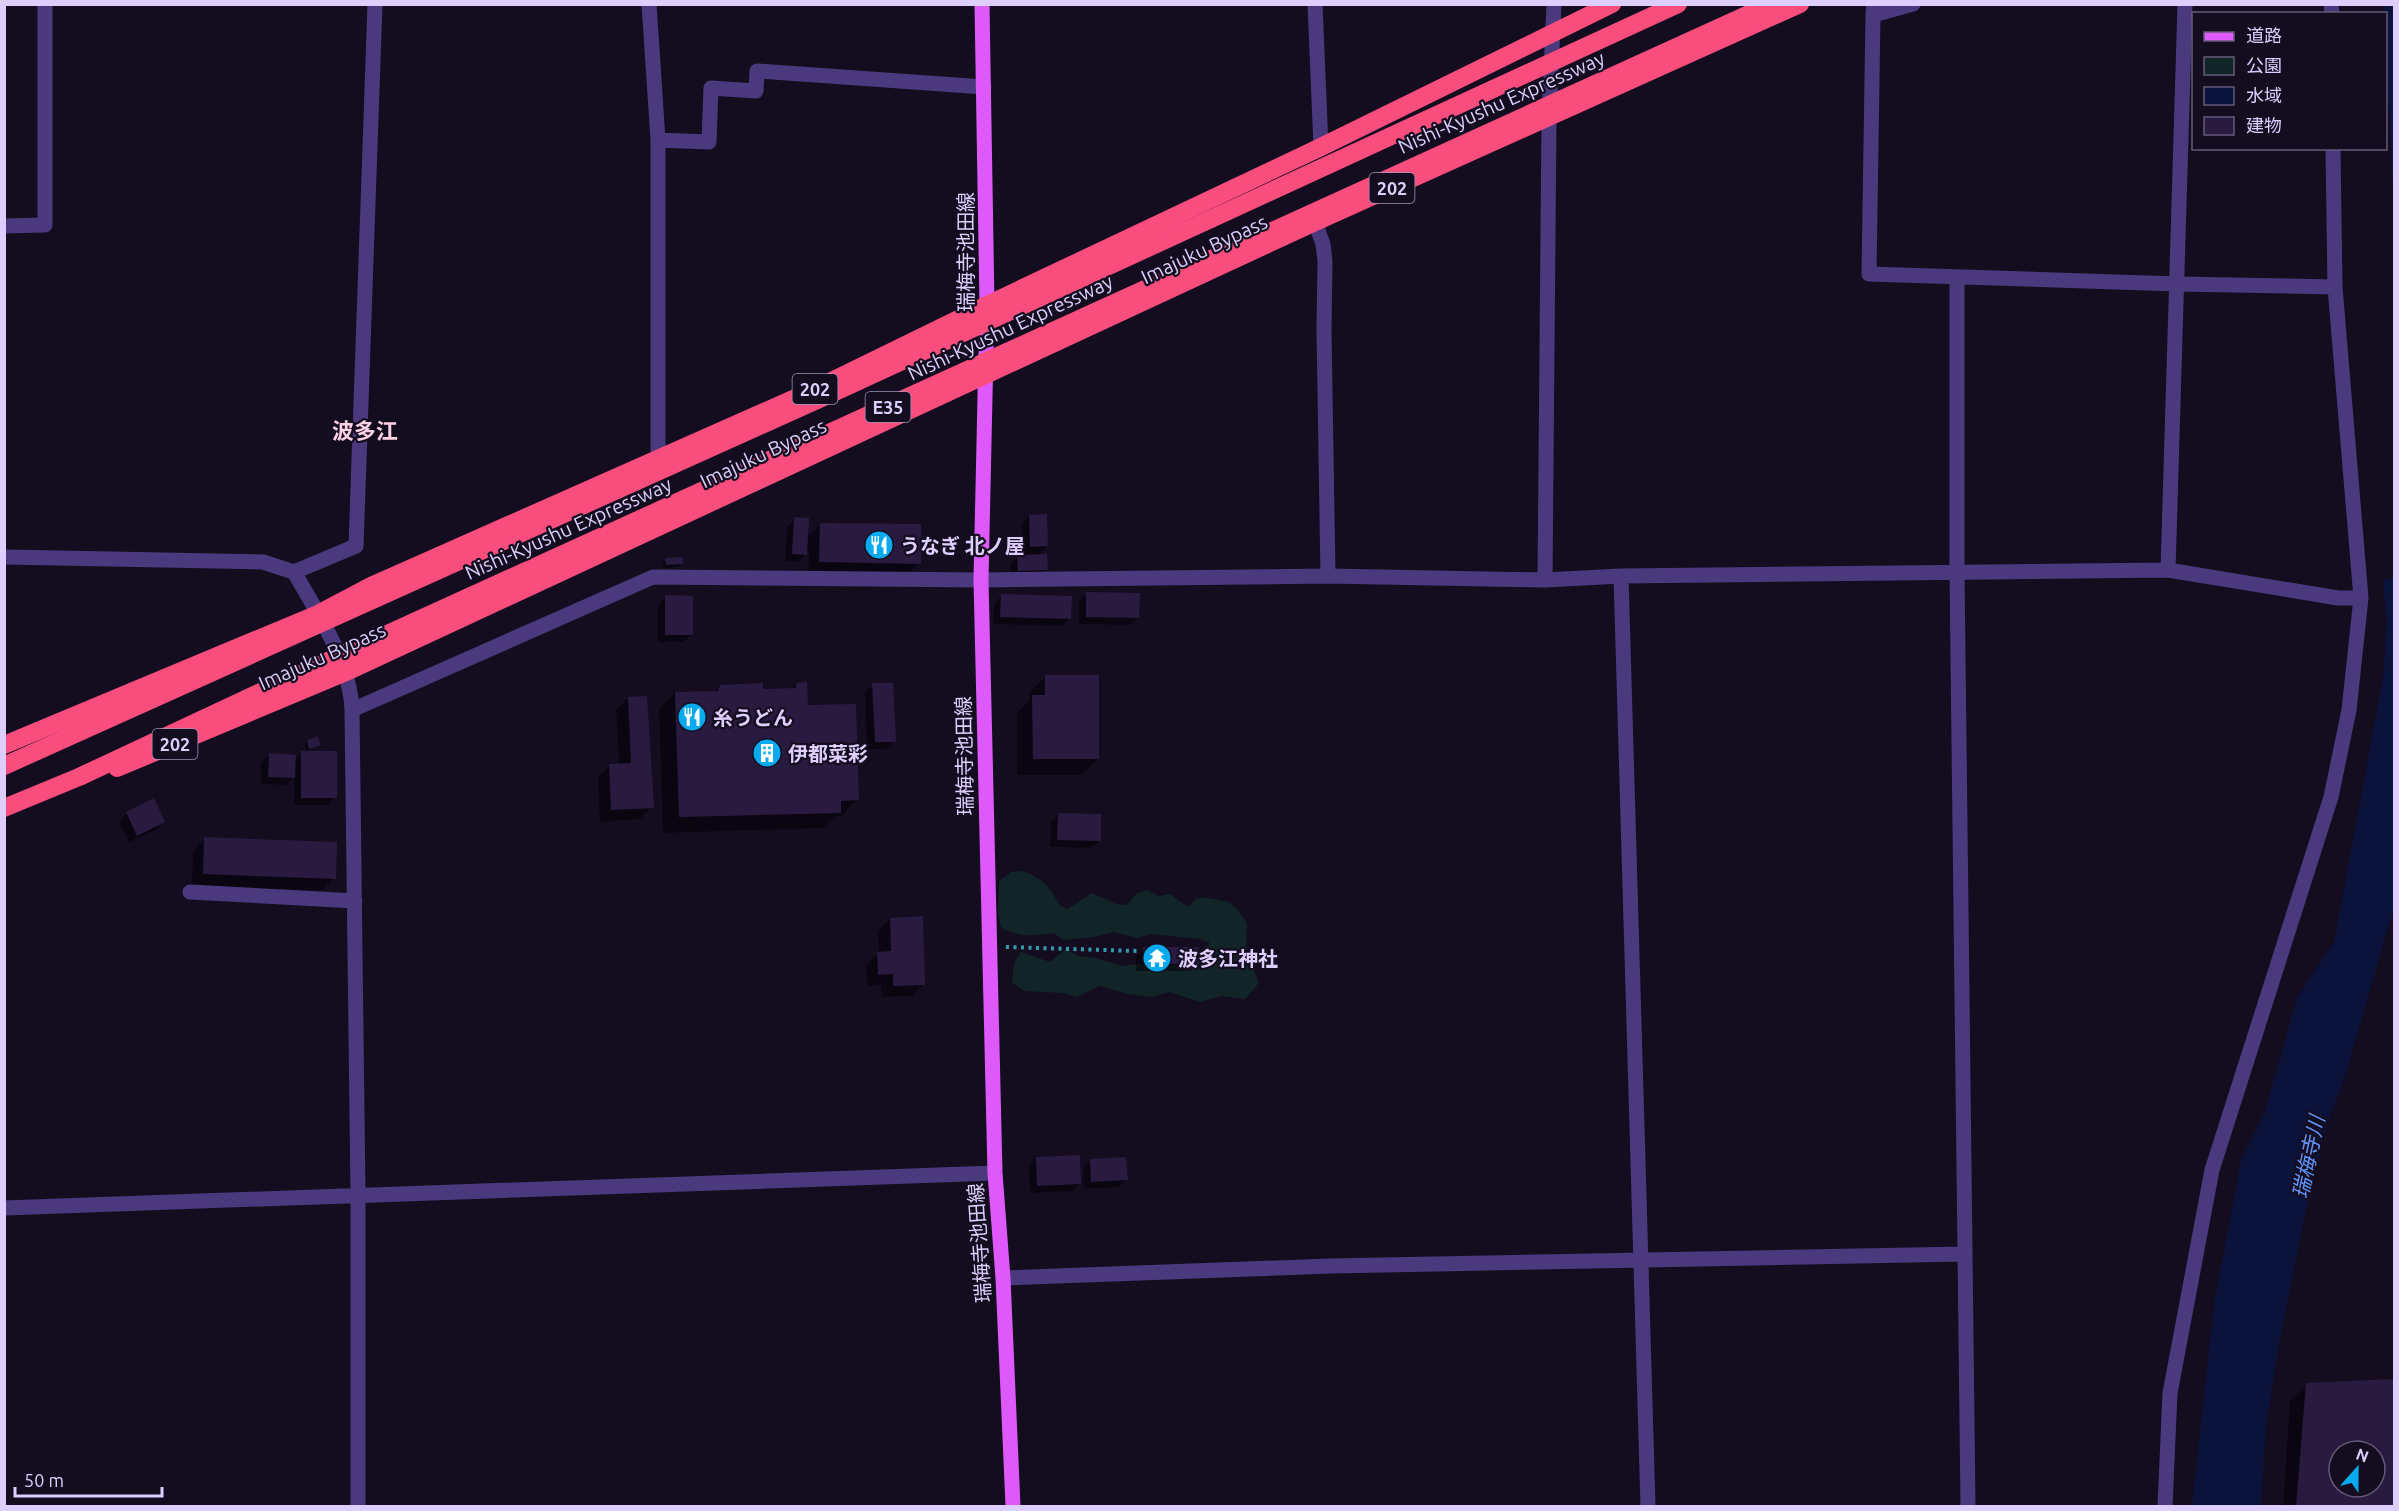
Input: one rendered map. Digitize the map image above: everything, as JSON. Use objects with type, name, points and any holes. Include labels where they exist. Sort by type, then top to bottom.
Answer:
[{"type":"highway","name":"Imajuku Bypass","points":[[4,745],[318,614],[371,586],[809,392],[1321,147],[1612,4]]},
{"type":"highway","name":"Nishi-Kyushu Expressway","points":[[4,766],[837,391],[1678,4]]},
{"type":"highway","name":"Nishi-Kyushu Expressway","points":[[4,808],[79,777],[291,678],[1771,4]]},
{"type":"highway","name":"Imajuku Bypass","points":[[4,816],[346,672],[1315,222],[1800,4]]},
{"type":"main road","name":"瑞梅寺池田線","points":[[982,4],[987,305],[981,580],[995,1173],[1003,1278],[1013,1506]]},
{"type":"street","points":[[4,226],[45,225],[45,4]]},
{"type":"street","points":[[4,557],[263,562],[294,572],[356,546],[375,4]]},
{"type":"street","points":[[649,4],[658,141],[658,459]]},
{"type":"street","points":[[1315,4],[1321,147]]},
{"type":"street","points":[[1545,580],[1550,117],[1554,4]]},
{"type":"street","points":[[1912,4],[1873,10],[1869,274],[2335,287]]},
{"type":"street","points":[[2168,570],[2185,4]]},
{"type":"street","points":[[658,141],[709,142],[711,88],[756,91],[757,71],[984,87]]},
{"type":"street","points":[[2165,1506],[2170,1393],[2212,1170],[2331,797],[2349,710],[2361,598],[2335,287],[2333,150]]},
{"type":"street","points":[[1315,222],[1323,244],[1325,261],[1328,576]]},
{"type":"street","points":[[1957,277],[1957,571],[1968,1506]]},
{"type":"street","points":[[352,710],[652,577],[981,580],[1328,576],[1545,580],[1621,576],[2168,570],[2338,598],[2361,598]]},
{"type":"street","points":[[294,572],[318,614],[346,672],[352,692],[358,1194],[358,1506]]},
{"type":"street","points":[[1621,576],[1648,1506]]},
{"type":"street","points":[[190,892],[355,901]]},
{"type":"street","points":[[4,1208],[995,1173]]},
{"type":"street","points":[[1003,1278],[1330,1266],[1964,1254]]},
{"type":"path","points":[[1006,947],[1138,951]]},
{"type":"green space","points":[[1021,871],[1040,880],[1053,893],[1060,906],[1068,909],[1092,893],[1116,904],[1127,905],[1136,894],[1147,890],[1159,896],[1170,894],[1188,907],[1196,899],[1202,897],[1229,902],[1247,923],[1246,951],[1259,983],[1245,999],[1221,996],[1200,1002],[1170,992],[1151,997],[1128,994],[1100,986],[1077,997],[1064,993],[1024,991],[1012,982],[1014,963],[1021,952],[1050,962],[1066,949],[1078,956],[1095,958],[1122,966],[1139,964],[1164,969],[1178,963],[1190,964],[1194,956],[1210,943],[1200,939],[1150,934],[1137,938],[1114,932],[1063,940],[1054,933],[1020,935],[1007,931],[1001,927],[998,912],[999,881],[1011,872]]},
{"type":"water","points":[[2384,5],[2394,5],[2394,211],[2387,67],[2387,12],[2384,12]]},
{"type":"water","name":"瑞梅寺川","points":[[2394,578],[2394,907],[2347,1070],[2325,1131],[2304,1219],[2280,1339],[2266,1426],[2261,1506],[2192,1506],[2214,1304],[2241,1160],[2265,1111],[2297,998],[2334,942],[2384,672],[2386,621],[2383,580]]},
{"type":"building","points":[[1047,514],[1048,546],[1030,547],[1029,515]]},
{"type":"building","points":[[794,517],[809,518],[807,555],[792,554]]},
{"type":"building","points":[[820,523],[921,524],[921,564],[819,562]]},
{"type":"building","points":[[1047,554],[1048,570],[1018,571],[1017,555]]},
{"type":"building","points":[[683,557],[683,564],[666,565],[665,558]]},
{"type":"building","points":[[1086,592],[1140,593],[1139,618],[1086,617]]},
{"type":"building","points":[[1001,594],[1072,596],[1071,619],[1000,617]]},
{"type":"building","points":[[665,595],[693,596],[693,635],[665,635]]},
{"type":"building","points":[[1045,675],[1099,675],[1099,759],[1033,759],[1032,695],[1045,695]]},
{"type":"building","name":"伊都菜彩","points":[[807,682],[808,705],[856,704],[859,800],[841,801],[841,813],[679,817],[675,692],[718,691],[720,685],[763,683],[763,689],[796,688],[796,683]]},
{"type":"building","points":[[872,683],[893,683],[896,742],[875,742]]},
{"type":"building","points":[[647,696],[654,808],[611,810],[609,764],[631,763],[628,697]]},
{"type":"building","points":[[318,736],[321,745],[309,749],[307,740]]},
{"type":"building","points":[[301,751],[337,751],[337,798],[301,798]]},
{"type":"building","points":[[269,753],[296,755],[295,778],[268,777]]},
{"type":"building","points":[[154,798],[165,822],[137,836],[126,812]]},
{"type":"building","points":[[1058,813],[1101,814],[1101,841],[1057,840]]},
{"type":"building","points":[[204,837],[337,842],[336,879],[203,874]]},
{"type":"building","points":[[923,916],[925,985],[893,986],[893,974],[878,975],[877,952],[891,951],[890,918]]},
{"type":"building","points":[[1143,947],[1199,947],[1199,964],[1143,964]]},
{"type":"building","points":[[1080,1155],[1081,1184],[1037,1186],[1036,1157]]},
{"type":"building","points":[[1126,1157],[1128,1180],[1091,1182],[1090,1159]]},
{"type":"building","points":[[2394,1379],[2394,1506],[2296,1506],[2306,1383]]},
{"type":"place","name":"うなぎ 北ノ屋","points":[[879,545]]},
{"type":"place","name":"糸うどん","points":[[692,717]]},
{"type":"place","name":"伊都菜彩","points":[[767,753]]},
{"type":"place","name":"波多江神社","points":[[1157,958]]},
{"type":"district","name":"波多江","points":[[365,430]]}]
